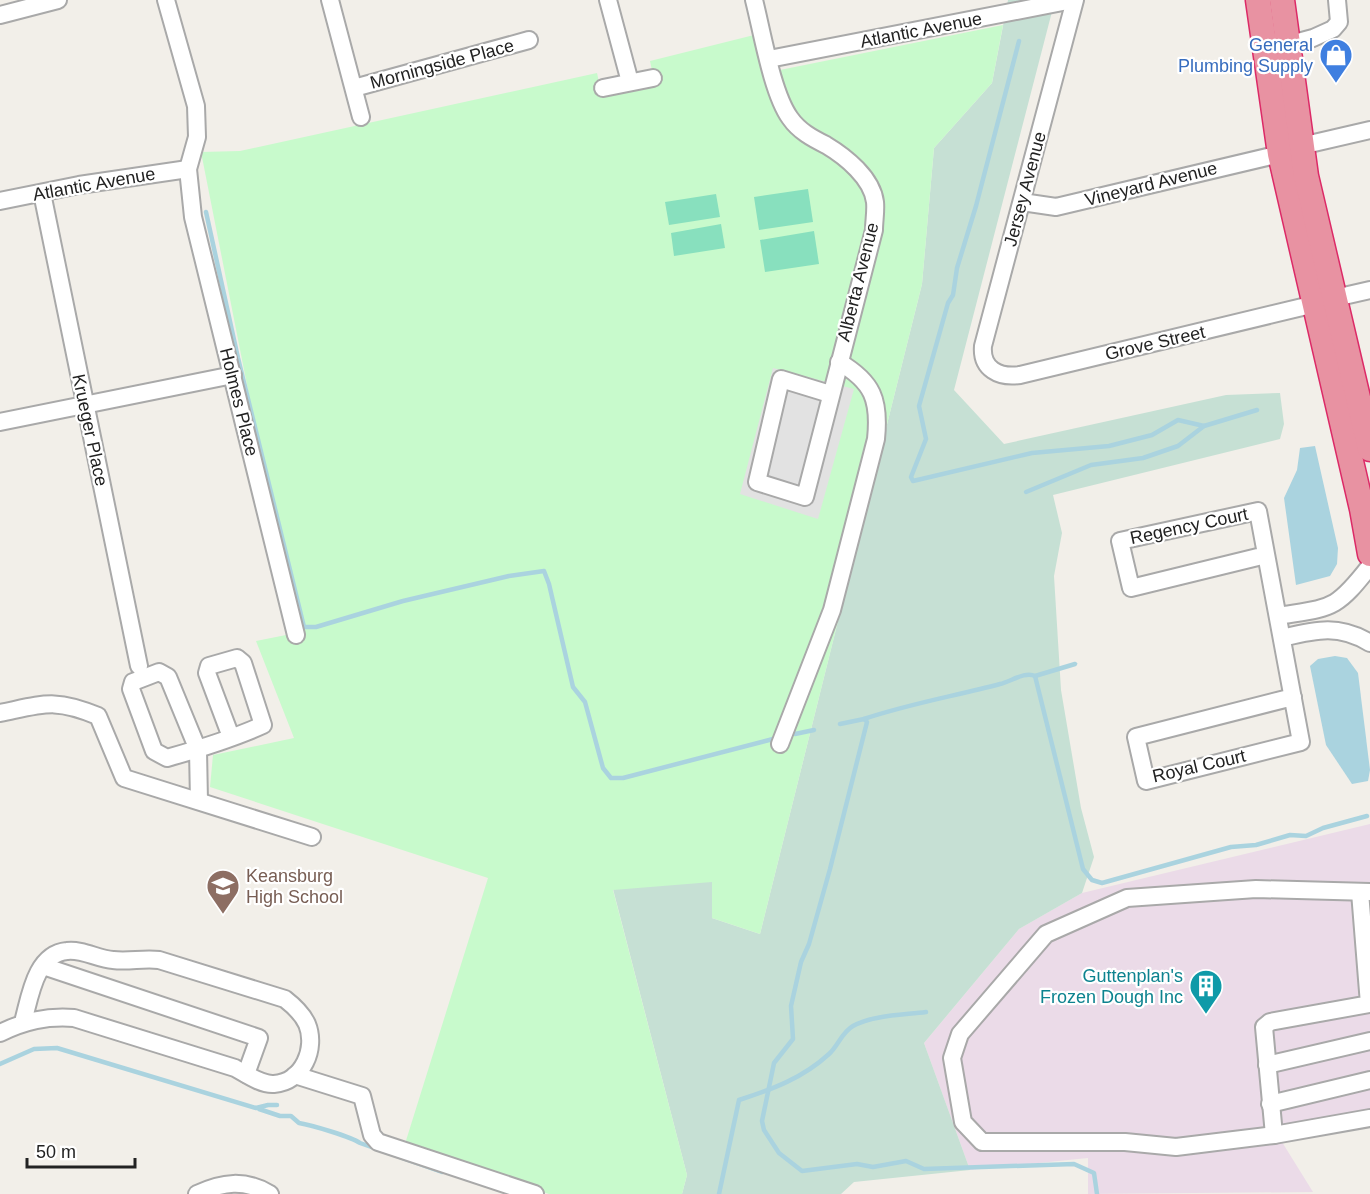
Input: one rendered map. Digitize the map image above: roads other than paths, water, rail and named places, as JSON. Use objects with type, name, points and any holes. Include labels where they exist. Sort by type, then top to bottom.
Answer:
[{"type":"highway","points":[[1258,0],[1325,301],[1370,554]]},
{"type":"highway","points":[[1282,0],[1287,45],[1291,150]]},
{"type":"highway","points":[[1325,301],[1370,449]]},
{"type":"street","points":[[0,15],[58,0]]},
{"type":"street","points":[[166,0],[195,106],[197,137],[188,169]]},
{"type":"street","points":[[330,0],[361,117]]},
{"type":"street","points":[[608,0],[630,82]]},
{"type":"street","name":"Alberta Avenue","points":[[754,0],[769,59],[789,116],[803,132],[830,147],[856,168],[869,185],[875,202],[874,230],[805,497],[757,482],[781,379],[830,394]]},
{"type":"street","name":"Atlantic Avenue","points":[[769,59],[1074,0]]},
{"type":"street","name":"Jersey Avenue","points":[[996,372],[986,364],[982,356],[983,346],[1074,0]]},
{"type":"street","points":[[1287,45],[1333,29],[1339,22],[1336,0]]},
{"type":"street","name":"Morningside Place","points":[[354,88],[529,40]]},
{"type":"street","points":[[603,88],[653,78]]},
{"type":"street","name":"Vineyard Avenue","points":[[1022,202],[1056,207],[1370,130]]},
{"type":"street","name":"Atlantic Avenue","points":[[0,201],[188,169]]},
{"type":"street","name":"Holmes Place","points":[[188,169],[193,217],[296,635]]},
{"type":"street","name":"Krueger Place","points":[[42,193],[139,666]]},
{"type":"street","name":"Grove Street","points":[[996,372],[1010,376],[1020,375],[1370,290]]},
{"type":"street","points":[[780,744],[832,610],[876,439],[876,410],[872,391],[858,373],[839,362]]},
{"type":"street","points":[[0,423],[233,375]]},
{"type":"street","name":"Regency Court","points":[[1266,555],[1131,588],[1120,541],[1257,511],[1266,555],[1282,638]]},
{"type":"street","points":[[1278,616],[1330,607],[1347,596],[1370,566]]},
{"type":"street","points":[[1282,638],[1323,629],[1354,634],[1370,643]]},
{"type":"street","name":"Royal Court","points":[[1282,638],[1293,697],[1301,742],[1146,781],[1136,737],[1293,697]]},
{"type":"street","points":[[198,801],[198,750],[168,677],[159,672],[133,682],[131,689],[154,751],[167,758],[198,750],[263,725],[243,663],[237,658],[209,666],[207,673],[231,737]]},
{"type":"street","points":[[0,713],[43,704],[69,704],[98,716],[124,778],[312,837]]},
{"type":"street","points":[[1274,1135],[1264,1027],[1270,1022],[1370,1007],[1365,892],[1256,889],[1127,898],[1046,934],[960,1034],[952,1058],[963,1122],[982,1142],[1125,1142],[1176,1147],[1274,1135],[1370,1118]]},
{"type":"street","points":[[0,1033],[23,1022],[51,1017],[74,1018],[274,1084],[295,1075],[309,1056],[310,1038],[307,1024],[299,1011],[285,999],[159,960],[140,957],[111,960],[66,951],[49,959],[43,966],[31,992],[23,1022]]},
{"type":"street","points":[[43,966],[259,1038],[246,1074]]},
{"type":"street","points":[[1267,1065],[1370,1041]]},
{"type":"street","points":[[295,1075],[362,1096],[372,1135],[378,1142],[535,1194]]},
{"type":"street","points":[[1270,1104],[1370,1080]]},
{"type":"street","points":[[197,1194],[215,1186],[237,1183],[252,1186],[270,1194]]},
{"type":"water","points":[[1315,446],[1338,548],[1337,564],[1330,576],[1296,585],[1284,498],[1297,470],[1300,448]]},
{"type":"water","points":[[1335,656],[1347,658],[1358,673],[1370,770],[1368,781],[1352,784],[1326,745],[1310,666],[1318,659]]},
{"type":"waterway","points":[[1019,41],[976,206],[957,268],[953,295],[948,303],[919,406],[926,439],[911,477],[913,481],[1032,453],[1109,446],[1152,435],[1178,420],[1204,426],[1257,410]]},
{"type":"waterway","points":[[206,212],[238,358],[304,627],[316,627],[403,601],[509,576],[544,571],[573,687],[585,702],[603,768],[611,778],[623,778],[773,739]]},
{"type":"waterway","points":[[1026,492],[1091,465],[1143,458],[1178,446],[1204,426]]},
{"type":"waterway","points":[[1035,676],[1075,664]]},
{"type":"waterway","points":[[864,719],[915,704],[1000,684],[1022,676],[1035,676],[1083,869],[1092,880],[1102,883],[1231,847],[1256,845],[1290,835],[1306,836],[1323,828],[1367,816]]},
{"type":"waterway","points":[[840,724],[864,719],[867,722],[830,869],[809,944],[801,962],[791,1006],[793,1039],[774,1063],[762,1121],[764,1130],[779,1153],[802,1171],[857,1164],[873,1167],[906,1161],[924,1169],[1074,1164],[1094,1173],[1097,1194]]},
{"type":"waterway","points":[[795,734],[814,730]]},
{"type":"waterway","points":[[719,1194],[739,1100],[776,1087],[809,1070],[829,1054],[846,1032],[861,1022],[926,1012]]},
{"type":"waterway","points":[[0,1064],[34,1049],[57,1048],[256,1108],[277,1105]]},
{"type":"waterway","points":[[259,1109],[280,1116],[291,1116],[299,1123],[356,1140],[442,1172]]},
{"type":"place","name":"General Plumbing Supply","points":[[1336,84]]},
{"type":"place","name":"Keansburg High School","points":[[223,915]]},
{"type":"place","name":"Guttenplan's Frozen Dough Inc","points":[[1206,1015]]}]
